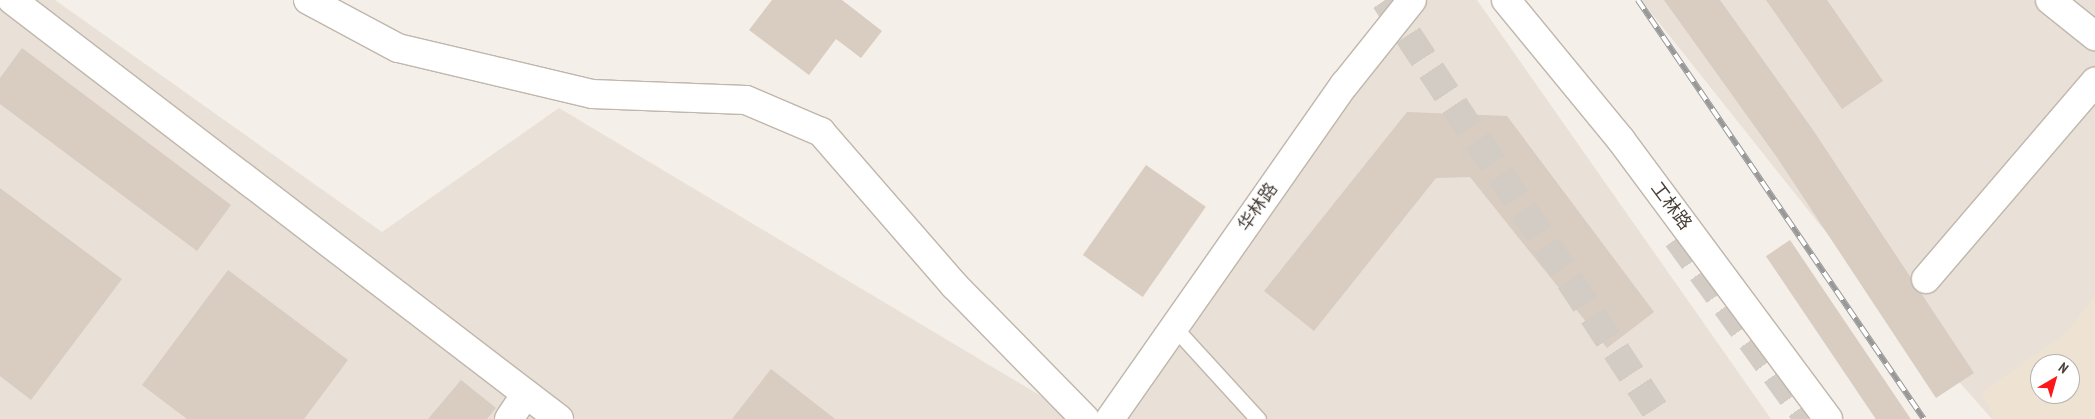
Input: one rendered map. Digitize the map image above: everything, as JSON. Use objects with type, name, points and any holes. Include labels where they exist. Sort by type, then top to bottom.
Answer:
[{"type":"street","points":[[12,0],[559,419]]},
{"type":"street","points":[[308,0],[398,48],[592,94],[746,100],[821,132],[954,285],[1085,419]]},
{"type":"street","name":"华林路","points":[[1110,419],[1173,326],[1345,84],[1412,0]]},
{"type":"street","name":"工林路","points":[[1506,0],[1621,140],[1828,419]]},
{"type":"street","points":[[2050,0],[2095,36]]},
{"type":"street","points":[[1926,279],[2095,82]]},
{"type":"street","points":[[508,419],[526,394]]},
{"type":"lane","points":[[1173,326],[1258,419]]},
{"type":"shaded area","points":[[0,0],[55,0],[382,232],[559,108],[1068,412],[1065,419],[0,419]]},
{"type":"shaded area","points":[[1419,0],[1477,0],[1771,419],[1124,419]]},
{"type":"shaded area","points":[[1641,0],[2095,0],[2095,419],[1992,419],[1820,225]]},
{"type":"shaded area","points":[[2095,295],[2095,419],[1994,419],[1982,392],[2030,358],[2030,404],[2080,404],[2080,354],[2036,354],[2067,332]]},
{"type":"building","points":[[772,0],[842,0],[882,31],[861,58],[836,39],[809,75],[749,30]]},
{"type":"building","points":[[1664,0],[1720,0],[1813,130],[1974,373],[1936,398],[1776,156]]},
{"type":"building","points":[[1766,0],[1827,0],[1883,81],[1842,109]]},
{"type":"building","points":[[22,48],[231,205],[197,251],[0,104],[0,78]]},
{"type":"building","points":[[1407,112],[1507,116],[1654,312],[1607,348],[1470,177],[1436,178],[1314,331],[1264,291]]},
{"type":"building","points":[[1146,165],[1206,207],[1143,297],[1083,255]]},
{"type":"building","points":[[0,188],[122,279],[31,400],[0,376]]},
{"type":"building","points":[[1790,240],[1911,419],[1876,419],[1766,256]]},
{"type":"building","points":[[228,270],[348,360],[304,419],[187,419],[142,385]]},
{"type":"building","points":[[771,369],[835,419],[732,419]]},
{"type":"building","points":[[461,380],[496,408],[487,419],[428,419]]},
{"type":"tunnel","points":[[1385,0],[1661,419]]},
{"type":"tunnel","points":[[1677,238],[1808,419]]},
{"type":"railway","points":[[1638,0],[1924,419]]}]
